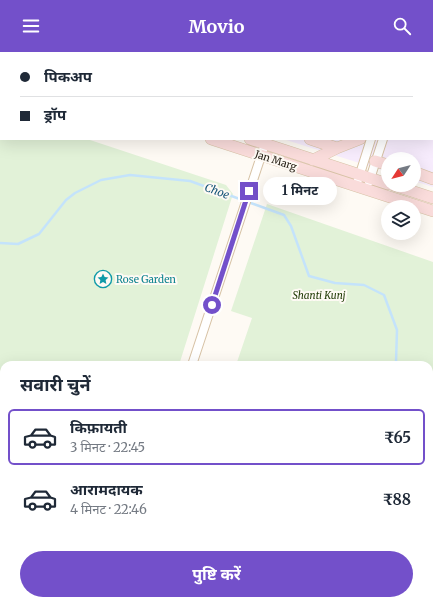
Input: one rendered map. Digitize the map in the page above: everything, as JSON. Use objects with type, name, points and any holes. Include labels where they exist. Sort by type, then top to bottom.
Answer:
[{"type":"main road","name":"Jan Marg","points":[[214,140],[433,211]]},
{"type":"main road","name":"Jan Marg","points":[[253,140],[381,182]]},
{"type":"main road","points":[[313,140],[336,148]]},
{"type":"main road","points":[[313,160],[336,148],[357,140]]},
{"type":"main road","points":[[376,161],[381,163]]},
{"type":"main road","points":[[421,175],[433,179]]},
{"type":"main road","points":[[415,192],[433,198]]},
{"type":"street","points":[[361,188],[365,176],[371,140]]},
{"type":"street","points":[[365,176],[376,161],[383,140]]},
{"type":"street","points":[[193,361],[265,144]]},
{"type":"shaded area","points":[[286,140],[433,140],[433,187],[421,183],[421,152],[381,152],[381,170]]},
{"type":"green space","name":"Rose Garden","points":[[0,140],[90,140],[226,185],[233,194],[180,361],[0,361]]},
{"type":"green space","name":"Shanti Kunj","points":[[267,204],[433,262],[433,361],[237,361],[252,318],[231,311]]},
{"type":"waterway","name":"Choe","points":[[0,243],[18,244],[39,234],[66,200],[75,193],[101,180],[130,175],[190,181],[284,215],[291,226],[309,276],[335,283],[364,285],[384,295],[397,330],[396,361]]},
{"type":"place","name":"Rose Garden","points":[[103,279]]},
{"type":"route","points":[[212,305],[249,191]]}]
